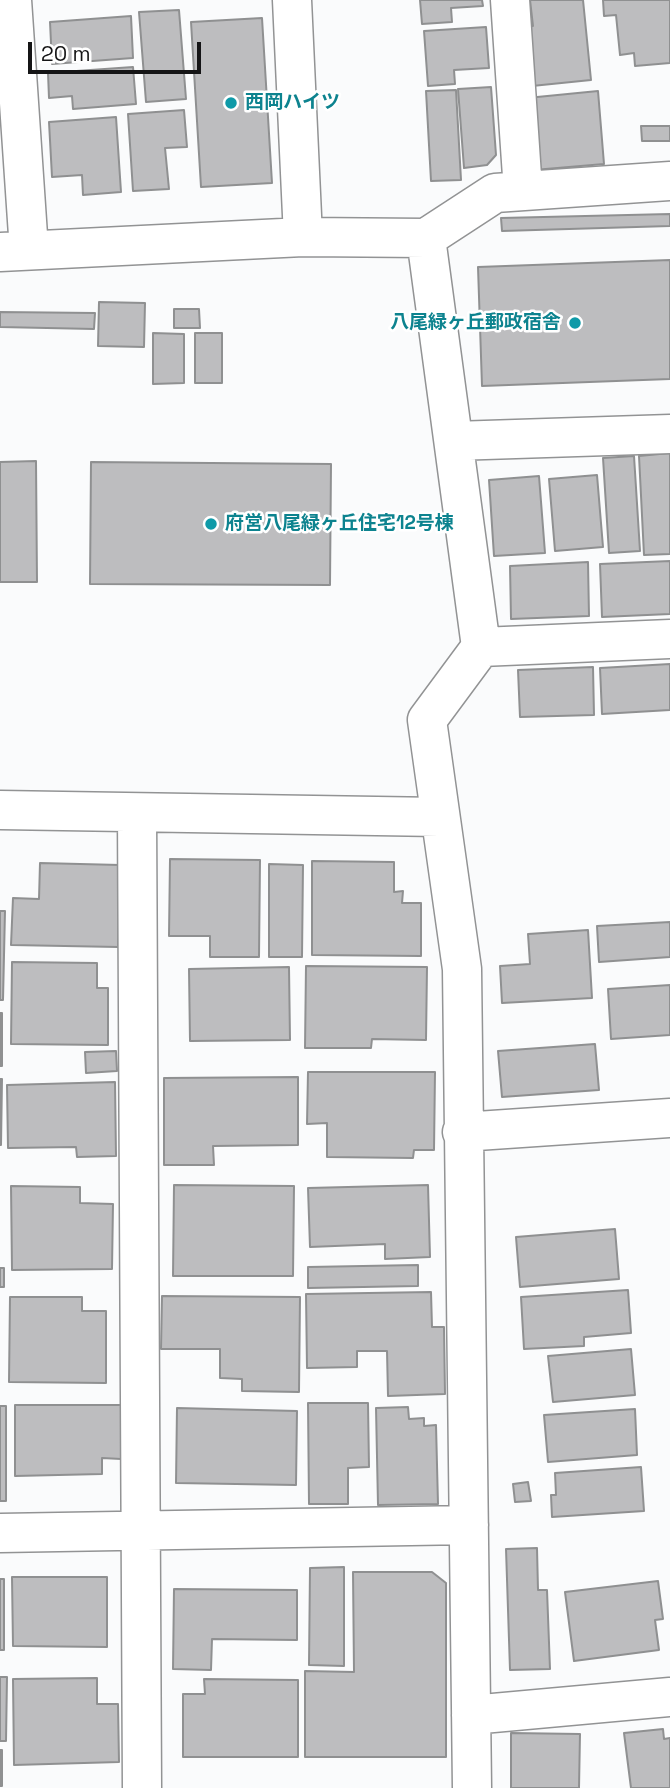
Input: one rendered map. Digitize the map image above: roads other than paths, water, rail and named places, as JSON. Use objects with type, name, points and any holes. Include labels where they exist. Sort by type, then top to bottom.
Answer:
[{"type":"street","points":[[12,0],[14,251],[303,237],[426,238],[495,193],[670,181]]},
{"type":"street","points":[[292,0],[303,237]]},
{"type":"street","points":[[510,0],[523,191]]},
{"type":"street","points":[[426,238],[481,647],[427,720],[462,969],[472,1788]]},
{"type":"street","points":[[454,440],[670,434]]},
{"type":"street","points":[[481,647],[670,639]]},
{"type":"street","points":[[0,810],[439,817]]},
{"type":"street","points":[[138,813],[142,1788]]},
{"type":"street","points":[[462,1132],[670,1118]]},
{"type":"street","points":[[0,1533],[468,1525]]},
{"type":"street","points":[[471,1715],[670,1697]]},
{"type":"place","name":"西岡ハイツ","points":[[231,103]]},
{"type":"place","name":"八尾緑ヶ丘郵政宿舎","points":[[575,323]]},
{"type":"place","name":"府営八尾緑ヶ丘住宅12号棟","points":[[211,524]]}]
